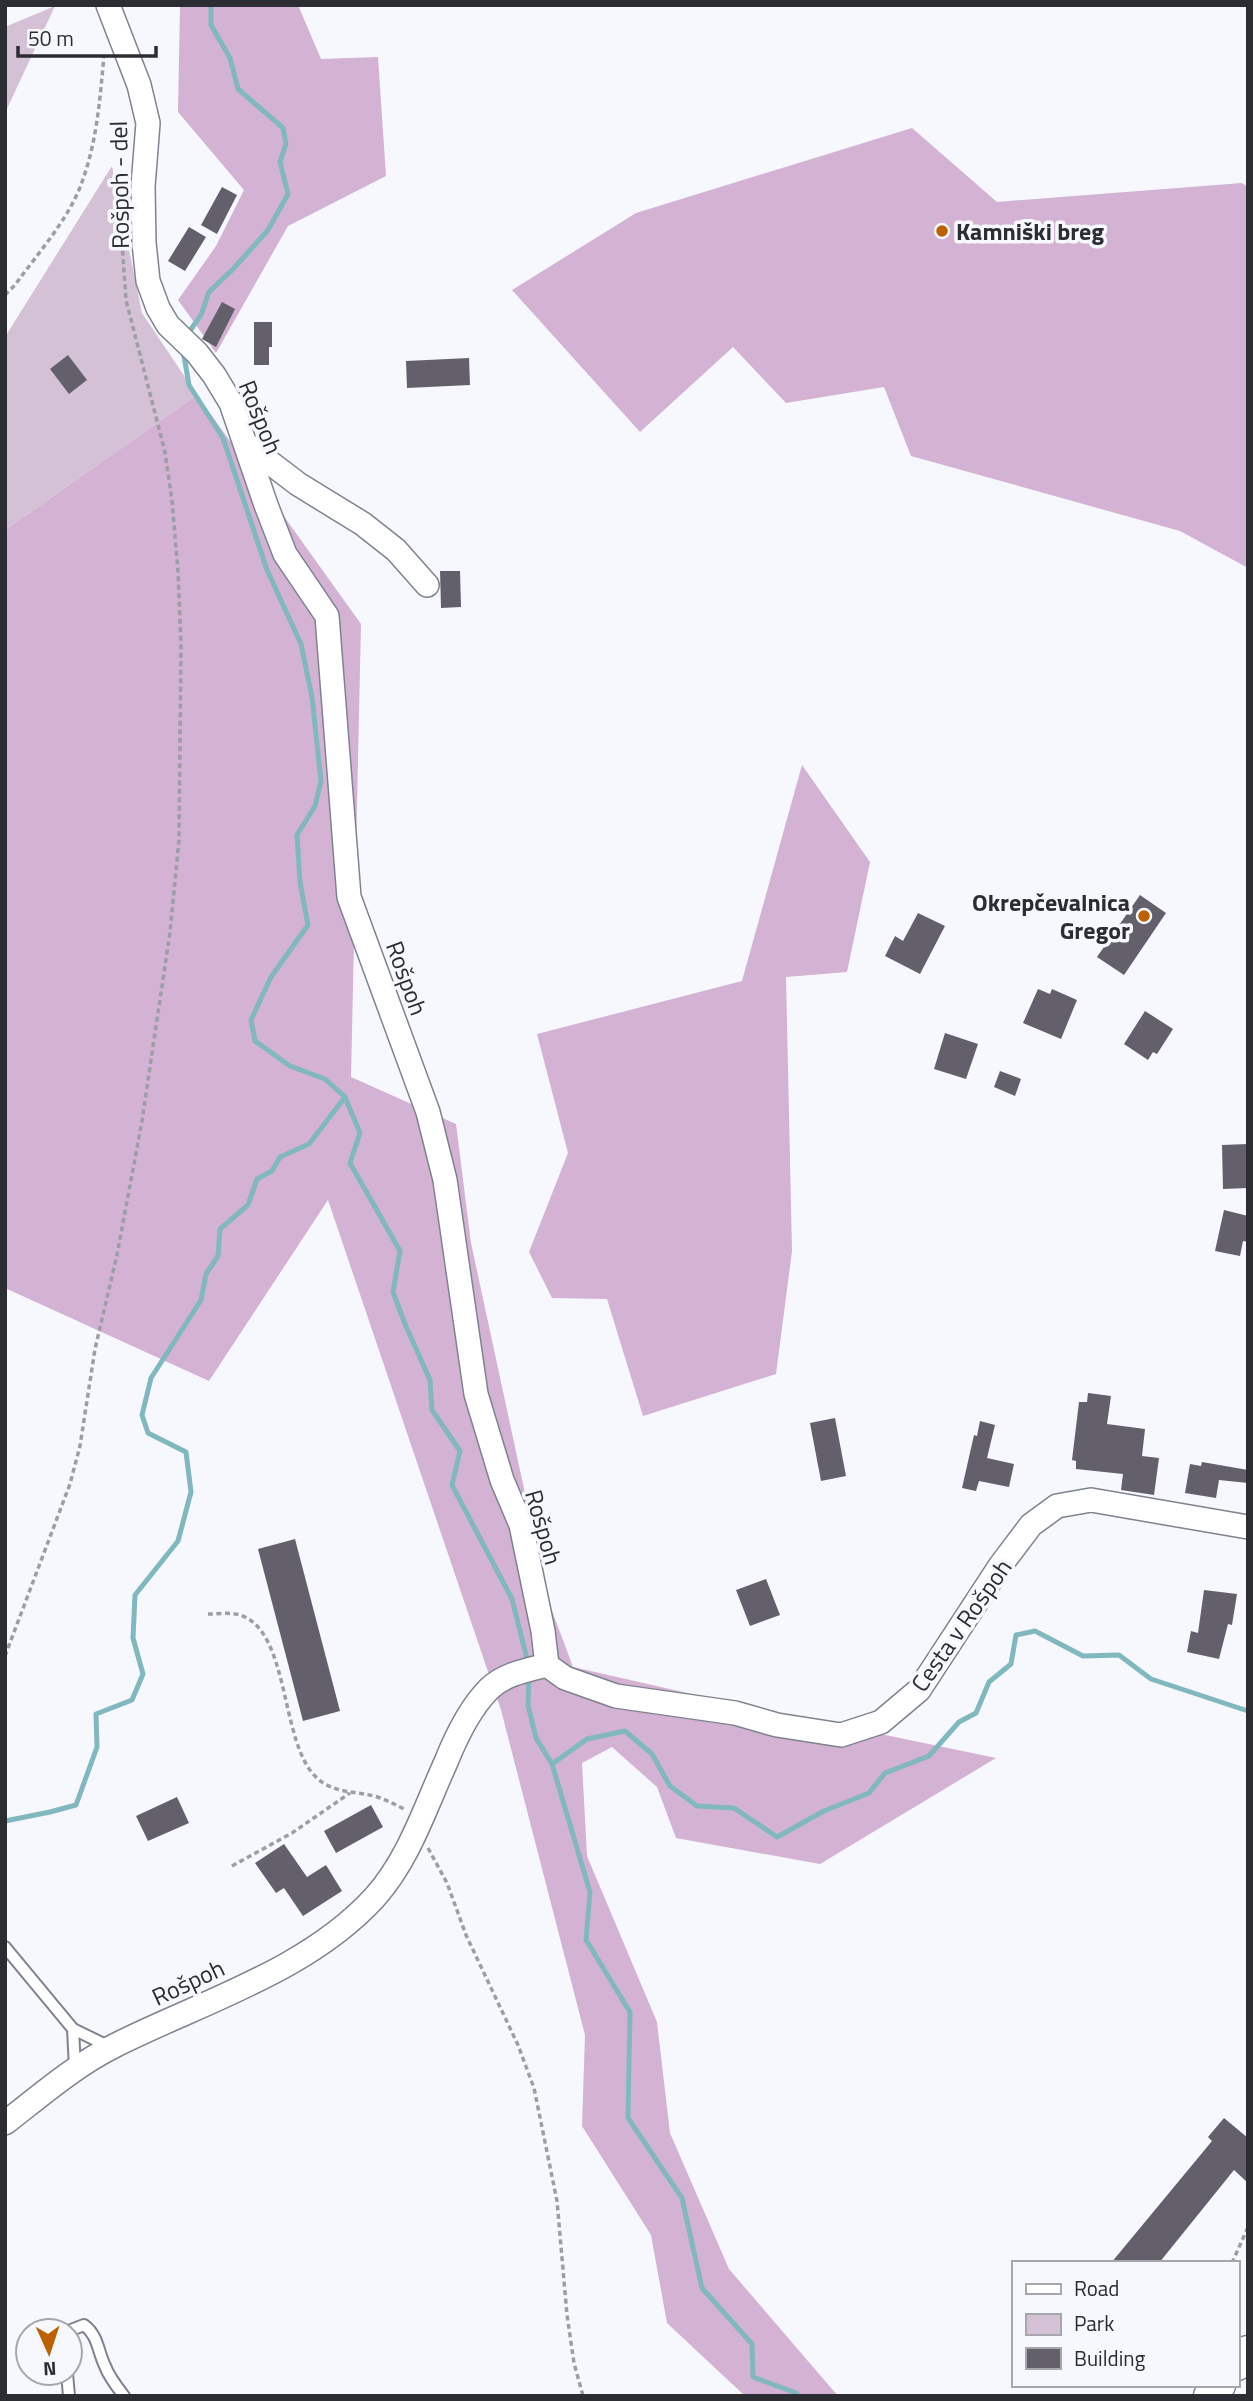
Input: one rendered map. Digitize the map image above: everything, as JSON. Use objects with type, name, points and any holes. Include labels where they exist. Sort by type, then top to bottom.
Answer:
[{"type":"street","name":"Rošpoh - del","points":[[108,5],[139,85],[148,123],[143,186],[144,243],[148,281],[168,325]]},
{"type":"street","name":"Rošpoh","points":[[5,2123],[75,2070],[111,2048],[283,1968],[322,1944],[352,1920],[392,1877],[419,1825],[455,1739],[468,1717],[490,1688],[532,1669],[543,1631],[520,1525],[502,1480],[476,1394],[445,1180],[428,1112],[349,897],[327,616],[285,554],[231,403],[197,353],[168,325]]},
{"type":"street","points":[[247,445],[298,484],[363,524],[396,550],[427,585]]},
{"type":"street","name":"Cesta v Rošpoh","points":[[532,1669],[616,1696],[736,1713],[778,1725],[841,1735],[881,1723],[919,1690],[1000,1566],[1031,1525],[1057,1506],[1091,1500],[1248,1527]]},
{"type":"lane","points":[[5,1947],[73,2029],[111,2048]]},
{"type":"lane","points":[[73,2029],[75,2070]]},
{"type":"lane","points":[[84,2325],[96,2340],[105,2367],[124,2396]]},
{"type":"path","points":[[5,295],[63,217],[82,184],[96,134],[105,48]]},
{"type":"path","points":[[5,1656],[70,1484],[82,1437],[95,1349],[117,1255],[144,1108],[170,932],[179,826],[181,643],[172,501],[165,452],[126,300],[121,248],[123,235]]},
{"type":"path","points":[[208,1614],[241,1615],[250,1620],[265,1637],[277,1664],[296,1740],[307,1768],[323,1783],[337,1790],[376,1797],[419,1825],[439,1864],[466,1935],[518,2045],[534,2088],[557,2201],[567,2315],[574,2363],[583,2396]]},
{"type":"path","points":[[232,1866],[292,1833],[350,1793]]},
{"type":"path","points":[[1233,2261],[1248,2227]]},
{"type":"green space","points":[[55,6],[5,113],[5,27]]},
{"type":"green space","points":[[112,166],[142,313],[197,395],[5,530],[5,337]]},
{"type":"shaded area","points":[[180,5],[298,5],[321,59],[378,57],[386,176],[288,226],[216,353],[178,300],[216,246],[244,190],[178,112]]},
{"type":"shaded area","points":[[912,128],[997,202],[1242,183],[1248,187],[1248,568],[1180,531],[911,456],[884,387],[786,403],[733,347],[640,432],[512,290],[636,213]]},
{"type":"shaded area","points":[[197,395],[361,624],[351,1077],[456,1124],[471,1243],[548,1600],[573,1667],[740,1705],[781,1719],[871,1732],[996,1758],[820,1864],[676,1838],[657,1787],[612,1747],[582,1763],[587,1856],[657,2022],[670,2133],[729,2269],[838,2396],[745,2396],[667,2323],[651,2235],[582,2126],[585,2035],[501,1710],[328,1200],[209,1381],[5,1288],[5,530]]},
{"type":"shaded area","points":[[802,765],[870,862],[847,972],[786,977],[792,1251],[776,1374],[643,1416],[607,1299],[552,1298],[529,1252],[568,1153],[537,1034],[742,981]]},
{"type":"building","points":[[222,187],[237,195],[217,234],[201,225]]},
{"type":"building","points":[[189,227],[206,237],[185,271],[168,261]]},
{"type":"building","points":[[222,302],[235,309],[216,347],[202,339]]},
{"type":"building","points":[[254,322],[272,322],[269,365],[254,365]]},
{"type":"building","points":[[68,355],[87,380],[69,394],[50,369]]},
{"type":"building","points":[[469,358],[470,385],[407,388],[406,361]]},
{"type":"building","points":[[440,571],[460,571],[461,607],[441,608]]},
{"type":"building","points":[[1140,895],[1166,913],[1124,975],[1097,957]]},
{"type":"building","points":[[918,913],[945,926],[920,974],[885,956],[895,936],[903,941]]},
{"type":"building","points":[[1038,989],[1050,994],[1052,989],[1077,1000],[1061,1039],[1023,1023]]},
{"type":"building","points":[[1145,1011],[1173,1029],[1157,1054],[1153,1052],[1148,1060],[1124,1044]]},
{"type":"building","points":[[945,1033],[978,1044],[966,1079],[934,1069]]},
{"type":"building","points":[[1000,1071],[1021,1079],[1015,1096],[994,1087]]},
{"type":"building","points":[[1248,1144],[1248,1188],[1223,1189],[1222,1145]]},
{"type":"building","points":[[1224,1210],[1248,1216],[1248,1242],[1243,1241],[1240,1256],[1215,1251]]},
{"type":"building","points":[[1088,1393],[1111,1396],[1107,1424],[1145,1429],[1142,1456],[1159,1458],[1154,1495],[1121,1490],[1123,1474],[1076,1469],[1076,1461],[1072,1460],[1079,1402],[1087,1402]]},
{"type":"building","points":[[835,1418],[846,1476],[821,1481],[810,1423]]},
{"type":"building","points":[[980,1421],[995,1425],[987,1458],[1014,1464],[1009,1487],[979,1481],[976,1491],[962,1488],[974,1435],[977,1436]]},
{"type":"building","points":[[1202,1462],[1248,1470],[1248,1483],[1219,1480],[1216,1498],[1185,1493],[1190,1464],[1201,1466]]},
{"type":"building","points":[[295,1539],[340,1711],[303,1721],[258,1549]]},
{"type":"building","points":[[766,1579],[780,1615],[750,1626],[736,1590]]},
{"type":"building","points":[[1204,1590],[1237,1594],[1232,1625],[1228,1624],[1219,1659],[1187,1652],[1191,1631],[1198,1633]]},
{"type":"building","points":[[177,1797],[189,1823],[148,1841],[136,1816]]},
{"type":"building","points":[[371,1805],[383,1827],[336,1853],[324,1831]]},
{"type":"building","points":[[284,1844],[307,1877],[326,1865],[342,1891],[303,1916],[284,1888],[276,1893],[255,1863]]},
{"type":"building","points":[[1224,2118],[1248,2138],[1248,2183],[1234,2170],[1161,2261],[1113,2261],[1212,2141],[1208,2137]]},
{"type":"waterway","points":[[187,335],[201,315],[209,292],[268,230],[288,194],[280,162],[286,144],[283,128],[238,89],[230,58],[211,25],[211,5]]},
{"type":"waterway","points":[[183,350],[189,385],[223,438],[267,570],[301,644],[312,697],[321,781],[315,806],[297,835],[300,882],[308,925],[271,977],[251,1020],[255,1041],[290,1066],[325,1079],[345,1097],[360,1133],[350,1163],[400,1251],[393,1292],[430,1380],[432,1410],[460,1451],[452,1485],[512,1599],[528,1663]]},
{"type":"waterway","points":[[5,1821],[76,1805],[97,1747],[96,1714],[132,1700],[143,1674],[133,1638],[135,1595],[178,1541],[191,1492],[186,1452],[148,1433],[142,1415],[151,1378],[201,1300],[206,1274],[218,1256],[220,1229],[248,1205],[257,1179],[272,1171],[280,1157],[309,1144],[345,1097]]},
{"type":"waterway","points":[[552,1764],[587,1739],[625,1731],[652,1754],[670,1786],[697,1806],[734,1808],[777,1837],[824,1811],[869,1793],[885,1773],[929,1756],[959,1722],[976,1713],[989,1682],[1011,1664],[1016,1635],[1035,1631],[1083,1656],[1119,1655],[1151,1679],[1248,1711]]},
{"type":"waterway","points":[[529,1676],[528,1705],[536,1738],[552,1764],[590,1892],[586,1940],[630,2012],[628,2118],[682,2198],[702,2288],[752,2344],[753,2377],[799,2396]]},
{"type":"place","name":"Kamniški breg","points":[[942,231]]},
{"type":"place","name":"Okrepčevalnica Gregor","points":[[1144,916]]}]
